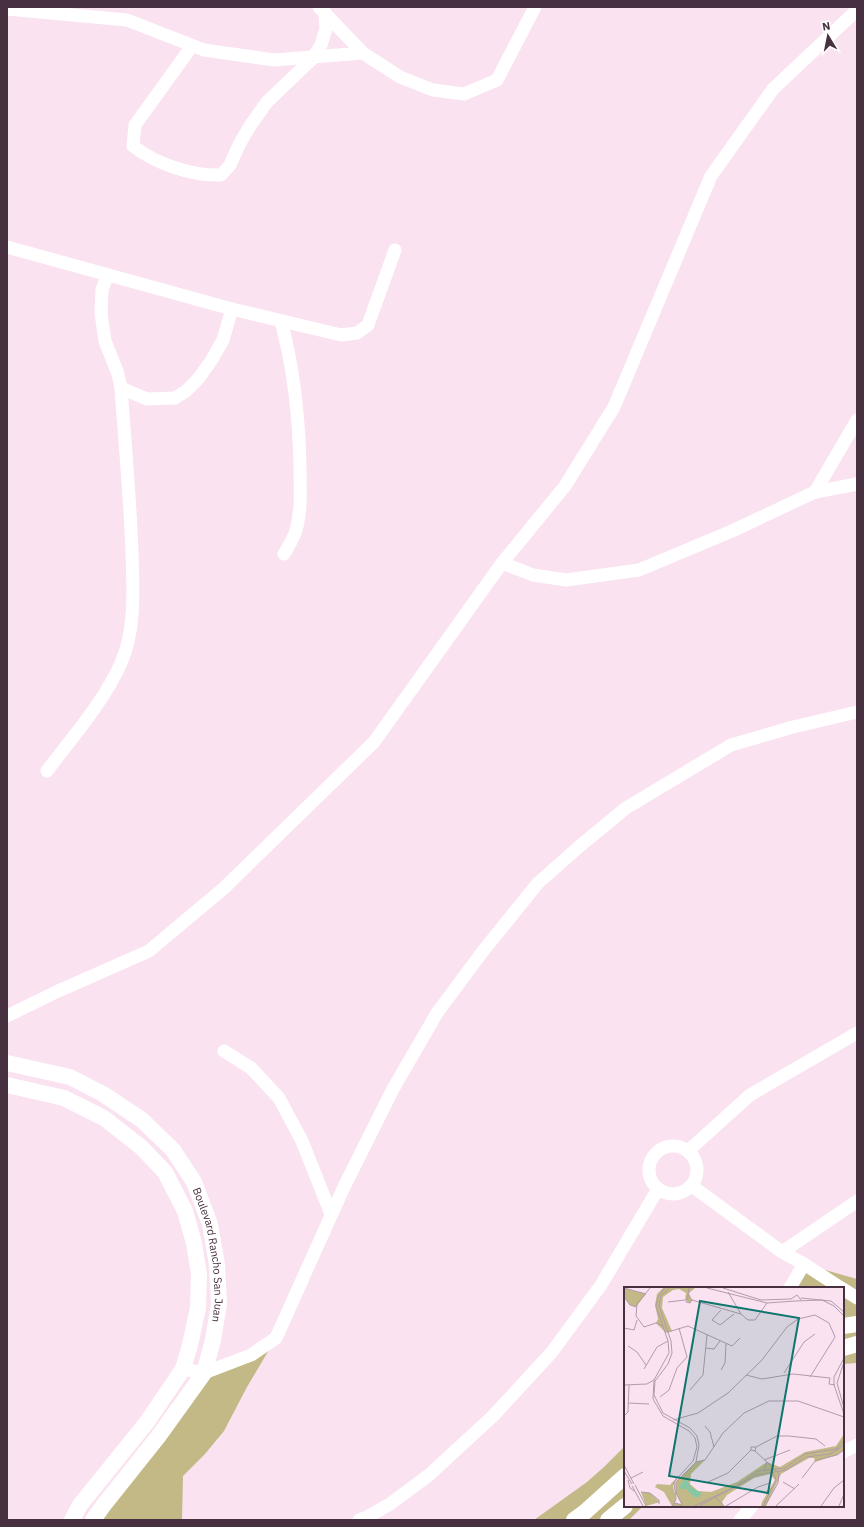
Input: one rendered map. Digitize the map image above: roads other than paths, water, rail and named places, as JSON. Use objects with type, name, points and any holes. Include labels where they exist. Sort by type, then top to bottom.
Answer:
[{"type":"street","points":[[322,10],[363,54],[400,77],[433,90],[464,94],[497,80],[535,7]]},
{"type":"street","points":[[7,9],[127,20],[204,50],[274,60],[363,54]]},
{"type":"street","points":[[192,46],[135,125],[133,146],[156,161],[209,176],[221,175],[230,165],[240,143],[267,102],[313,58],[321,45],[326,29],[322,10]]},
{"type":"street","points":[[7,1016],[56,992],[149,951],[224,888],[374,742],[502,563],[564,486],[614,407],[711,176],[773,89],[857,10]]},
{"type":"street","points":[[7,247],[108,276],[281,322],[341,335],[357,333],[368,325],[395,250]]},
{"type":"street","points":[[47,771],[106,691],[121,663],[131,622],[132,596],[130,503],[121,388],[118,374],[104,341],[101,312],[102,290],[108,276]]},
{"type":"street","points":[[121,388],[147,399],[175,398],[186,391],[198,379],[211,361],[223,340],[232,309]]},
{"type":"street","points":[[281,322],[289,350],[296,397],[299,439],[300,492],[296,531],[284,554]]},
{"type":"street","points":[[815,492],[857,420]]},
{"type":"street","points":[[502,563],[533,575],[566,580],[639,570],[732,531],[815,492],[857,484]]},
{"type":"street","points":[[183,1368],[204,1373],[251,1355],[276,1338],[331,1214],[393,1089],[437,1013],[483,951],[538,883],[581,844],[626,808],[731,744],[793,727],[857,712]]},
{"type":"street","points":[[688,1151],[750,1095],[857,1033]]},
{"type":"street","points":[[224,1051],[251,1068],[279,1098],[302,1141],[331,1214]]},
{"type":"street","name":"Boulevard Rancho San Juan","points":[[7,1063],[70,1077],[103,1094],[142,1120],[173,1150],[194,1182],[210,1224],[217,1265],[219,1304],[213,1340],[204,1373],[158,1437],[93,1520]]},
{"type":"street","name":"Boulevard Rancho San Juan","points":[[7,1085],[64,1098],[104,1118],[141,1147],[165,1172],[185,1211],[194,1243],[199,1274],[198,1308],[190,1345],[183,1368],[146,1422],[80,1505],[72,1520]]},
{"type":"street","points":[[674,1146],[688,1151],[696,1161],[697,1174],[692,1186],[676,1194],[658,1189],[649,1176],[650,1162],[659,1150],[674,1146]]},
{"type":"street","points":[[692,1186],[782,1252],[804,1264],[839,1287]]},
{"type":"street","points":[[359,1520],[390,1504],[429,1475],[493,1416],[552,1352],[600,1285],[658,1189]]},
{"type":"street","points":[[782,1252],[857,1201]]},
{"type":"street","points":[[791,1287],[804,1264]]},
{"type":"street","points":[[844,1290],[857,1298]]},
{"type":"street","points":[[844,1326],[857,1324]]},
{"type":"street","points":[[844,1348],[857,1344]]},
{"type":"street","points":[[844,1452],[857,1445]]},
{"type":"street","points":[[574,1520],[624,1477]]},
{"type":"street","points":[[608,1520],[624,1507]]},
{"type":"street","points":[[740,1520],[751,1507]]}]
